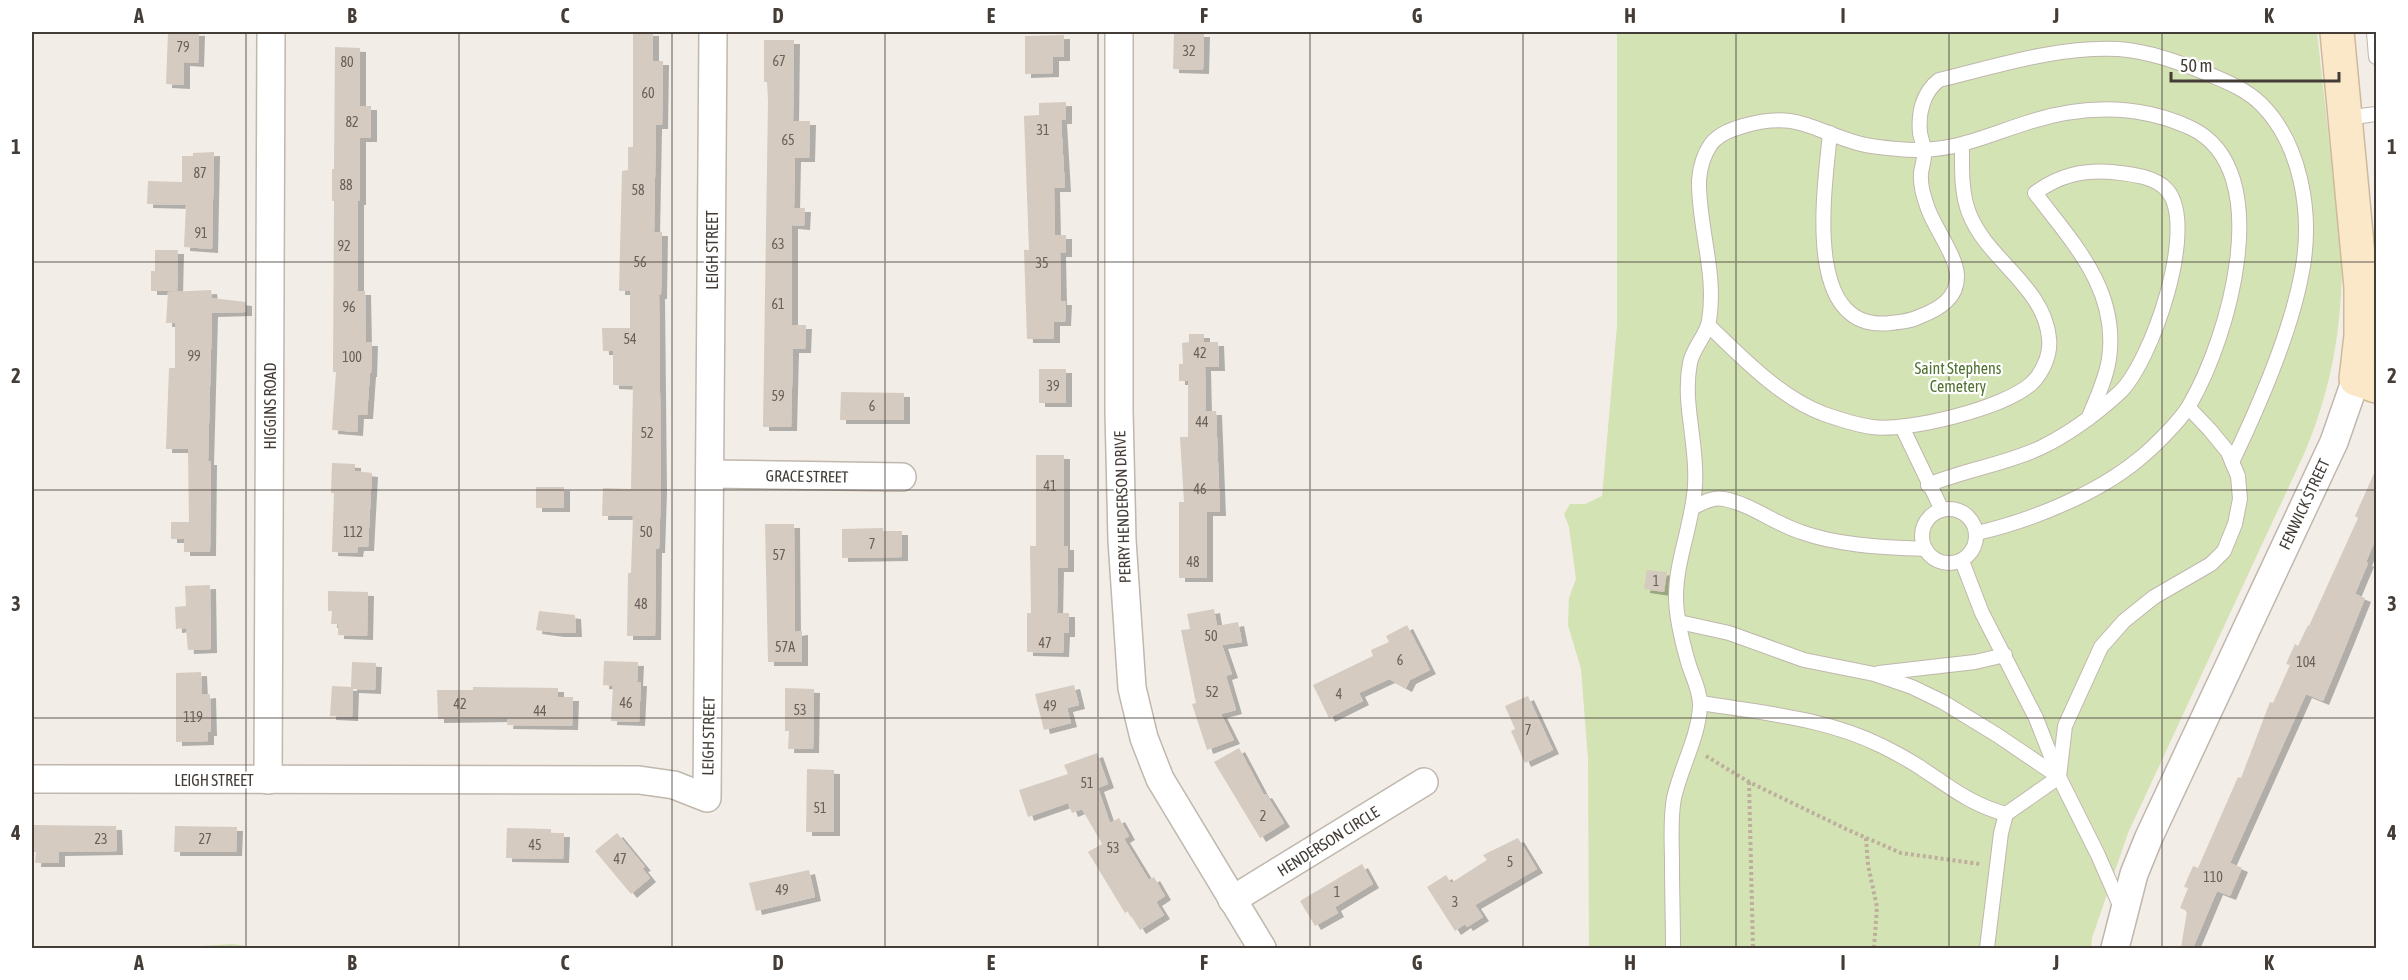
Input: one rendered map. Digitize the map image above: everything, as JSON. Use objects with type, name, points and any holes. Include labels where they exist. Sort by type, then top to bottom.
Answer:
[{"type":"street","name":"HIGGINS ROAD","points":[[268,780],[271,32]]},
{"type":"street","name":"LEIGH STREET","points":[[32,779],[639,780],[674,785],[707,798],[713,32]]},
{"type":"street","name":"PERRY HENDERSON DRIVE","points":[[1119,32],[1119,411],[1123,551],[1132,688],[1144,738],[1160,779],[1262,948]]},
{"type":"street","name":"FENWICK STREET","points":[[2115,948],[2134,874],[2148,837],[2334,442],[2366,382],[2361,336],[2361,116],[2337,32]]},
{"type":"street","name":"GRACE STREET","points":[[711,474],[902,477]]},
{"type":"street","name":"HENDERSON CIRCLE","points":[[1232,900],[1424,782]]},
{"type":"lane","points":[[2374,32],[2376,57]]},
{"type":"lane","points":[[1830,133],[1824,245],[1831,285],[1848,313],[1854,318],[1877,325],[1911,321],[1940,308],[1952,296],[1957,276],[1951,257],[1933,222],[1920,185],[1924,152],[1920,133],[1921,114],[1925,98],[1932,86],[1939,80],[2061,52],[2119,50],[2154,55],[2234,84],[2261,103],[2275,121],[2291,149],[2300,179],[2305,215],[2304,264],[2291,317],[2232,462]]},
{"type":"lane","points":[[1673,948],[1671,828],[1673,802],[1701,703],[1679,622],[1677,585],[1694,507],[1696,477],[1691,432],[1690,363],[1698,342],[1709,326],[1711,278],[1699,178],[1704,157],[1713,141],[1725,132],[1767,120],[1791,120],[1862,145],[1924,152],[1962,146],[2061,112],[2095,108],[2129,109],[2195,130],[2214,144],[2229,166],[2238,192],[2239,226],[2235,271],[2227,312],[2215,349],[2189,408],[2140,459],[2116,475],[2082,495],[2028,518],[1977,533]]},
{"type":"lane","points":[[1709,326],[1764,376],[1797,400],[1822,413],[1872,427],[1902,427],[1976,410],[2013,396],[2031,383],[2041,371],[2047,359],[2049,338],[2043,315],[2031,294],[1981,235],[1970,214],[1963,188],[1962,146]]},
{"type":"lane","points":[[1928,485],[2041,447],[2088,419],[2121,392],[2138,368],[2153,339],[2166,298],[2174,263],[2177,225],[2175,202],[2166,189],[2147,178],[2122,173],[2100,171],[2076,174],[2052,180],[2035,192],[2084,258],[2100,286],[2106,309],[2110,332],[2109,360],[2088,419]]},
{"type":"lane","points":[[1987,948],[2006,814],[2059,777],[2065,726],[2101,647],[2124,621],[2154,597],[2211,564],[2224,551],[2235,524],[2240,499],[2238,476],[2228,452],[2189,408]]},
{"type":"lane","points":[[1902,427],[1942,510]]},
{"type":"lane","points":[[1694,507],[1709,500],[1722,498],[1801,532],[1833,541],[1925,549]]},
{"type":"lane","points":[[1953,509],[1963,513],[1973,522],[1977,533],[1972,552],[1962,561],[1940,562],[1930,556],[1925,549],[1922,538],[1924,525],[1933,514],[1942,510],[1953,509]]},
{"type":"lane","points":[[1962,561],[1982,613],[2036,718],[2059,777],[2098,855],[2123,912]]},
{"type":"lane","points":[[1679,622],[1729,633],[1804,660],[1874,674],[1912,687],[1998,735],[2059,777]]},
{"type":"lane","points":[[1874,674],[1975,662],[2005,655]]},
{"type":"lane","points":[[1701,703],[1785,716],[1851,734],[1880,745],[1918,766],[1965,799],[1986,809],[2006,814]]},
{"type":"path","points":[[1690,747],[1749,782],[1901,853],[1997,867]]},
{"type":"path","points":[[1749,782],[1753,948]]},
{"type":"path","points":[[1866,838],[1868,865],[1877,907],[1874,948]]},
{"type":"green space","name":"Saint Stephens Cemetery","points":[[1617,32],[2317,32],[2342,259],[2340,310],[2328,383],[2304,454],[2128,833],[2092,938],[2091,948],[1589,948],[1588,759],[1581,669],[1568,625],[1569,598],[1576,579],[1569,527],[1564,514],[1570,504],[1585,504],[1602,496],[1617,326]]},
{"type":"green space","points":[[232,944],[261,948],[143,948],[188,947]]},
{"type":"building","points":[[168,32],[199,32],[198,63],[184,62],[184,85],[166,84]]},
{"type":"building","points":[[633,32],[653,32],[653,61],[663,61],[662,125],[656,125],[654,232],[662,232],[661,295],[659,295],[661,489],[659,549],[656,549],[655,636],[627,636],[628,573],[631,573],[633,516],[602,516],[603,488],[631,489],[633,386],[613,385],[613,351],[603,351],[602,328],[630,328],[630,291],[619,291],[622,171],[628,170],[628,147],[633,147]]},
{"type":"building","points":[[1174,33],[1204,33],[1203,70],[1173,69]]},
{"type":"building","points":[[1064,35],[1064,57],[1053,57],[1053,73],[1025,74],[1025,36]]},
{"type":"building","points":[[764,40],[794,40],[793,121],[810,121],[809,158],[795,158],[794,208],[805,208],[804,226],[792,225],[792,325],[806,325],[805,349],[793,349],[791,427],[763,427],[768,101],[767,82],[764,82]]},
{"type":"building","points":[[335,47],[360,48],[360,106],[371,106],[371,138],[360,138],[358,291],[365,291],[366,342],[372,342],[371,373],[367,415],[358,415],[357,432],[332,430],[336,372],[333,372],[334,201],[332,201]]},
{"type":"building","points":[[1066,102],[1066,120],[1061,120],[1065,188],[1054,188],[1055,235],[1066,235],[1066,253],[1060,253],[1061,301],[1066,301],[1065,322],[1054,322],[1054,339],[1027,339],[1024,250],[1029,250],[1024,116],[1039,115],[1039,103]]},
{"type":"building","points":[[214,152],[212,249],[184,247],[186,205],[147,204],[148,181],[182,182],[182,156]]},
{"type":"building","points":[[155,250],[178,250],[177,291],[151,291],[151,271],[155,271]]},
{"type":"building","points":[[211,290],[212,298],[246,302],[246,312],[212,313],[208,461],[211,461],[210,552],[184,552],[184,539],[171,539],[171,522],[189,522],[188,449],[166,449],[169,368],[175,368],[175,323],[166,323],[168,292]]},
{"type":"building","points":[[1189,334],[1204,334],[1204,342],[1218,342],[1219,367],[1205,367],[1206,411],[1216,411],[1220,512],[1207,512],[1207,578],[1179,578],[1179,502],[1184,502],[1180,437],[1188,437],[1188,381],[1179,381],[1179,364],[1183,364],[1182,343],[1189,342]]},
{"type":"building","points":[[1039,369],[1066,369],[1066,403],[1039,403]]},
{"type":"building","points":[[841,392],[904,393],[904,420],[840,420]]},
{"type":"building","points":[[1036,455],[1064,455],[1064,546],[1068,546],[1068,568],[1058,568],[1057,613],[1069,613],[1069,633],[1064,633],[1063,653],[1027,652],[1027,613],[1031,613],[1030,546],[1036,546]]},
{"type":"building","points":[[332,463],[355,464],[355,471],[372,473],[368,547],[358,547],[357,553],[332,552],[334,493],[331,493]]},
{"type":"building","points":[[2376,469],[2376,538],[2355,594],[2365,598],[2347,643],[2323,701],[2306,694],[2230,863],[2242,868],[2230,896],[2217,891],[2193,948],[2181,948],[2187,911],[2180,908],[2188,888],[2184,887],[2193,866],[2198,868],[2238,777],[2241,778],[2270,702],[2273,703],[2290,665],[2286,664],[2295,644],[2298,646],[2309,626],[2358,518],[2355,516]]},
{"type":"building","points":[[536,487],[564,487],[564,508],[536,508]]},
{"type":"building","points":[[765,524],[794,524],[795,632],[802,631],[802,662],[768,662]]},
{"type":"building","points":[[883,528],[883,531],[902,531],[902,557],[842,558],[842,529]]},
{"type":"building","points":[[1647,570],[1667,572],[1664,592],[1644,589]]},
{"type":"building","points":[[210,585],[211,649],[188,650],[186,628],[176,629],[175,607],[186,606],[185,586]]},
{"type":"building","points":[[328,591],[368,592],[367,636],[338,635],[338,624],[331,624],[332,611],[328,611]]},
{"type":"building","points":[[1214,609],[1217,626],[1238,622],[1242,642],[1222,645],[1232,674],[1226,676],[1236,710],[1221,714],[1234,740],[1207,750],[1192,704],[1196,703],[1181,630],[1190,629],[1187,614]]},
{"type":"building","points":[[539,611],[575,615],[576,633],[536,630]]},
{"type":"building","points":[[1407,625],[1430,670],[1410,680],[1406,688],[1389,679],[1359,693],[1363,701],[1329,718],[1313,685],[1373,656],[1371,650],[1389,642],[1386,636]]},
{"type":"building","points":[[604,661],[638,662],[637,682],[641,682],[639,722],[611,721],[613,686],[603,685]]},
{"type":"building","points":[[352,662],[376,663],[375,690],[353,689],[352,717],[330,716],[332,686],[351,687]]},
{"type":"building","points":[[201,672],[202,695],[210,694],[211,732],[208,732],[208,741],[176,742],[176,673]]},
{"type":"building","points":[[1074,685],[1079,705],[1067,708],[1071,723],[1044,730],[1035,694]]},
{"type":"building","points":[[473,687],[558,688],[558,697],[573,697],[572,726],[507,725],[508,718],[438,719],[437,690],[473,690]]},
{"type":"building","points":[[785,688],[814,689],[813,749],[788,749],[789,731],[785,731]]},
{"type":"building","points":[[1528,696],[1553,750],[1525,763],[1511,731],[1515,729],[1505,706]]},
{"type":"building","points":[[1239,748],[1264,795],[1266,794],[1284,823],[1260,838],[1214,762]]},
{"type":"building","points":[[1097,753],[1108,784],[1098,788],[1110,823],[1119,818],[1129,836],[1124,839],[1149,880],[1154,877],[1165,896],[1156,902],[1164,915],[1140,930],[1128,911],[1125,913],[1088,852],[1102,844],[1082,809],[1072,813],[1068,803],[1028,817],[1019,790],[1068,774],[1064,765]]},
{"type":"building","points":[[807,769],[834,770],[834,832],[806,832]]},
{"type":"building","points":[[32,825],[116,826],[117,851],[59,852],[59,863],[35,863],[36,852],[32,852]]},
{"type":"building","points":[[175,826],[237,827],[236,852],[174,852]]},
{"type":"building","points":[[507,828],[551,829],[551,833],[564,833],[563,859],[506,858]]},
{"type":"building","points":[[617,833],[645,867],[642,868],[650,878],[631,894],[595,851]]},
{"type":"building","points":[[1518,838],[1537,869],[1475,905],[1483,917],[1455,931],[1427,887],[1446,875],[1451,883],[1487,860],[1483,855]]},
{"type":"building","points":[[1362,864],[1373,884],[1335,907],[1338,913],[1315,926],[1300,901]]},
{"type":"building","points":[[809,870],[815,897],[756,911],[749,883]]}]
